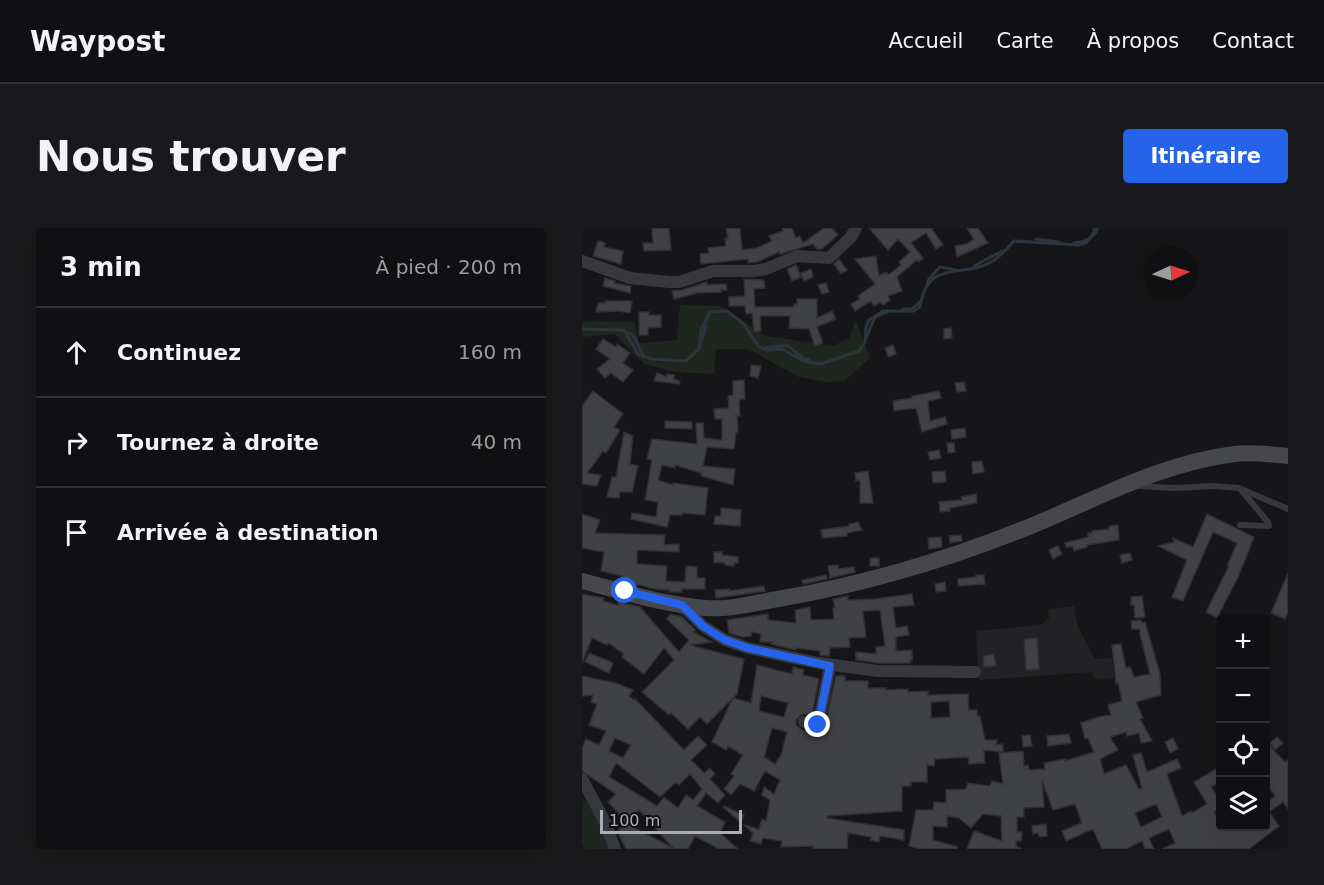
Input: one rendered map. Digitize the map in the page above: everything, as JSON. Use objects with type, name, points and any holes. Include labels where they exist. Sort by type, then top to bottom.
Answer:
[{"type":"street","points":[[582,261],[630,278],[679,282],[713,271],[766,269],[797,256],[829,258],[851,237],[856,228]]},
{"type":"street","points":[[582,581],[682,605],[708,608],[734,607],[837,589],[896,573],[1022,530],[1122,485],[1203,459],[1236,454],[1288,456]]},
{"type":"street","points":[[682,605],[703,626],[725,640],[748,648],[830,666],[878,671],[975,672]]},
{"type":"street","points":[[804,722],[818,725],[830,666]]},
{"type":"street","points":[[582,779],[604,820],[615,849]]},
{"type":"lane","points":[[1122,485],[1175,488],[1212,486],[1239,489],[1288,509]]},
{"type":"lane","points":[[1239,489],[1269,526],[1240,525]]},
{"type":"shaded area","points":[[680,305],[719,306],[766,336],[833,346],[849,338],[856,321],[870,358],[844,381],[826,382],[799,377],[748,349],[716,349],[714,374],[675,372],[644,364],[614,334],[582,337],[582,321],[634,322],[639,343],[677,340]]},
{"type":"shaded area","points":[[1074,606],[1078,627],[1095,659],[1112,658],[1114,678],[1093,679],[1093,672],[979,680],[976,631],[1041,625],[1049,618],[1048,609]]},
{"type":"shaded area","points":[[582,800],[588,801],[613,849],[582,849]]},
{"type":"building","points":[[652,228],[669,228],[671,250],[644,251],[643,243],[653,243]]},
{"type":"building","points":[[726,228],[740,228],[742,250],[757,248],[772,241],[769,236],[783,231],[782,228],[792,228],[796,238],[800,236],[803,243],[824,228],[832,228],[838,235],[822,249],[817,249],[813,244],[780,254],[779,252],[757,262],[748,263],[748,259],[701,264],[700,254],[709,253],[708,248],[726,246],[725,238],[728,238]]},
{"type":"building","points":[[869,228],[934,228],[932,229],[943,245],[936,249],[926,233],[911,243],[923,258],[919,262],[917,260],[897,277],[902,291],[888,296],[890,300],[883,305],[881,302],[874,306],[871,301],[855,311],[851,304],[860,299],[858,296],[875,284],[855,259],[876,256],[879,276],[886,272],[888,275],[901,265],[899,262],[910,252],[898,239],[888,250]]},
{"type":"building","points":[[967,228],[978,228],[988,243],[957,257],[955,246],[967,244],[974,239]]},
{"type":"building","points":[[598,241],[605,243],[604,247],[623,251],[621,264],[593,256]]},
{"type":"building","points":[[839,259],[847,270],[841,274],[834,264]]},
{"type":"building","points":[[796,265],[801,277],[792,281],[787,269]]},
{"type":"building","points":[[811,269],[813,277],[804,281],[801,273]]},
{"type":"building","points":[[605,278],[615,281],[614,283],[631,286],[630,293],[603,286]]},
{"type":"building","points":[[744,279],[764,280],[765,288],[754,289],[755,307],[794,307],[797,299],[817,299],[817,318],[832,311],[836,319],[817,327],[823,343],[815,346],[809,329],[789,328],[790,316],[760,316],[761,331],[754,332],[752,313],[746,314],[745,306],[729,306],[729,297],[745,296]]},
{"type":"building","points":[[707,282],[707,285],[726,284],[727,290],[697,293],[674,299],[672,291]]},
{"type":"building","points":[[826,283],[829,292],[822,294],[818,285]]},
{"type":"building","points":[[605,301],[632,301],[630,313],[596,312],[598,303],[605,303]]},
{"type":"building","points":[[639,312],[661,315],[661,327],[648,328],[648,335],[639,335]]},
{"type":"building","points":[[951,328],[952,338],[944,339],[944,329]]},
{"type":"building","points":[[603,339],[616,347],[617,344],[630,353],[623,363],[633,370],[623,382],[611,373],[605,378],[597,369],[610,359],[596,349]]},
{"type":"building","points":[[893,345],[896,354],[888,357],[885,348]]},
{"type":"building","points":[[751,365],[761,366],[758,378],[750,376]]},
{"type":"building","points":[[657,373],[667,377],[667,374],[674,375],[674,379],[680,381],[679,384],[654,381]]},
{"type":"building","points":[[744,380],[745,399],[740,399],[739,403],[740,416],[737,416],[738,432],[736,432],[734,449],[707,447],[703,466],[735,469],[733,485],[701,476],[701,473],[675,465],[675,468],[662,465],[658,480],[673,485],[673,483],[708,488],[705,515],[682,513],[682,515],[670,515],[667,527],[631,519],[632,513],[656,517],[658,502],[645,500],[652,460],[647,459],[652,439],[697,444],[696,423],[703,423],[704,438],[722,440],[722,419],[715,419],[714,409],[729,408],[728,396],[733,395],[733,381]]},
{"type":"building","points":[[964,382],[966,391],[957,392],[955,383]]},
{"type":"building","points":[[593,391],[623,414],[614,427],[620,430],[606,453],[603,451],[587,473],[601,475],[597,486],[582,484],[582,406]]},
{"type":"building","points":[[939,391],[941,398],[928,401],[930,421],[945,417],[947,424],[922,432],[916,408],[894,411],[893,401]]},
{"type":"building","points":[[665,421],[692,422],[692,429],[665,428]]},
{"type":"building","points":[[965,428],[966,437],[952,439],[951,430]]},
{"type":"building","points":[[624,432],[633,436],[630,464],[638,466],[632,492],[620,492],[619,498],[607,497],[612,477],[616,477]]},
{"type":"building","points":[[947,443],[954,443],[955,452],[948,453]]},
{"type":"building","points":[[939,450],[941,458],[930,460],[928,452]]},
{"type":"building","points":[[982,461],[984,472],[973,474],[972,462]]},
{"type":"building","points":[[868,471],[873,503],[860,503],[860,481],[856,481],[855,473]]},
{"type":"building","points":[[945,471],[946,482],[933,483],[932,472]]},
{"type":"building","points":[[976,494],[977,503],[940,512],[939,502],[962,500],[961,497]]},
{"type":"building","points":[[721,508],[741,510],[740,526],[714,524],[715,516],[721,516]]},
{"type":"building","points":[[582,514],[600,520],[595,533],[665,535],[664,545],[679,544],[679,552],[637,550],[637,564],[667,566],[666,581],[685,582],[686,566],[697,567],[697,578],[705,578],[705,589],[682,589],[682,592],[669,592],[669,590],[622,581],[622,576],[601,571],[604,552],[582,548]]},
{"type":"building","points":[[1207,514],[1254,537],[1239,575],[1216,617],[1206,612],[1229,566],[1227,566],[1237,543],[1213,532],[1183,601],[1172,597],[1187,560],[1158,546],[1174,542],[1173,538],[1193,547]]},
{"type":"building","points":[[858,522],[862,530],[847,533],[847,536],[822,538],[821,530],[849,526],[849,524]]},
{"type":"building","points":[[1118,525],[1119,540],[1087,545],[1087,547],[1074,551],[1073,547],[1066,547],[1065,543],[1088,537],[1088,533],[1092,531],[1109,529],[1109,526]]},
{"type":"building","points":[[961,535],[962,541],[950,543],[949,536]]},
{"type":"building","points":[[941,537],[942,547],[929,549],[928,538]]},
{"type":"building","points":[[1058,546],[1062,554],[1053,559],[1049,550]]},
{"type":"building","points":[[714,552],[738,557],[738,563],[734,563],[734,566],[714,562]]},
{"type":"building","points":[[1130,553],[1132,560],[1122,563],[1120,555]]},
{"type":"building","points":[[870,558],[879,558],[879,566],[870,566]]},
{"type":"building","points":[[838,565],[838,569],[854,567],[855,572],[830,578],[828,566]]},
{"type":"building","points":[[1288,573],[1288,612],[1285,619],[1271,613]]},
{"type":"building","points":[[826,575],[827,579],[803,584],[802,580]]},
{"type":"building","points":[[976,575],[984,575],[985,584],[958,586],[958,579],[976,577]]},
{"type":"building","points":[[945,582],[946,591],[936,592],[935,584]]},
{"type":"building","points":[[764,586],[765,591],[716,598],[715,590],[729,589],[729,591]]},
{"type":"building","points":[[582,594],[604,598],[603,601],[618,605],[619,602],[640,607],[679,652],[689,640],[667,619],[670,614],[682,617],[695,630],[693,632],[712,642],[689,645],[744,659],[737,694],[707,724],[700,717],[688,729],[671,713],[669,715],[642,692],[674,660],[664,648],[644,674],[622,657],[624,654],[608,643],[607,645],[592,638],[582,663]]},
{"type":"building","points":[[912,594],[914,605],[893,607],[896,628],[907,626],[909,635],[896,637],[896,651],[912,650],[910,663],[856,660],[856,652],[876,654],[876,647],[885,646],[880,610],[863,611],[866,637],[849,638],[850,647],[830,648],[829,656],[820,655],[820,651],[796,648],[796,650],[771,644],[772,642],[760,642],[761,634],[752,632],[751,636],[742,637],[729,633],[727,620],[768,614],[768,620],[796,623],[795,610],[810,607],[811,620],[834,619],[833,599],[848,596],[848,600],[874,599]]},
{"type":"building","points":[[1142,596],[1145,617],[1135,618],[1131,597]]},
{"type":"building","points":[[1131,621],[1145,622],[1160,674],[1161,695],[1136,702],[1143,718],[1140,719],[1152,741],[1141,743],[1139,733],[1127,736],[1126,732],[1110,737],[1118,750],[1100,759],[1104,774],[1126,765],[1139,789],[1142,788],[1133,755],[1141,753],[1147,772],[1177,759],[1181,768],[1167,774],[1182,816],[1207,804],[1194,782],[1216,769],[1216,784],[1211,787],[1216,794],[1216,811],[1214,812],[1216,831],[1270,831],[1270,813],[1279,826],[1249,849],[1162,849],[1175,843],[1169,829],[1149,838],[1154,849],[1145,849],[1142,841],[1126,849],[1102,849],[1093,829],[1066,841],[1062,831],[1082,823],[1075,804],[1053,810],[1042,781],[1044,807],[1024,808],[1024,817],[1017,817],[1017,832],[1022,832],[1021,841],[1016,841],[1016,846],[1022,849],[967,849],[974,831],[1002,841],[1001,816],[983,814],[971,828],[959,818],[947,816],[947,827],[933,826],[933,840],[958,847],[957,849],[920,849],[909,846],[916,810],[933,810],[934,802],[946,803],[946,790],[966,789],[968,783],[990,786],[992,781],[1003,784],[999,753],[1023,751],[1024,766],[1028,765],[1029,770],[1045,769],[1044,763],[1065,759],[1065,761],[1094,752],[1088,738],[1085,739],[1081,723],[1111,715],[1108,705],[1122,701],[1118,682],[1116,683],[1112,645],[1121,644],[1126,668],[1130,667],[1134,677],[1150,674],[1140,629],[1132,629]],"holes":[[[1156,804],[1162,817],[1141,827],[1135,813]]]},
{"type":"building","points":[[1037,638],[1039,669],[1026,670],[1024,639]]},
{"type":"building","points":[[589,653],[613,663],[609,673],[585,662]]},
{"type":"building","points":[[994,654],[996,666],[984,667],[983,656]]},
{"type":"building","points":[[757,665],[792,674],[793,667],[804,670],[803,675],[819,679],[812,715],[802,714],[796,720],[796,725],[802,730],[817,733],[824,730],[836,676],[845,676],[845,681],[868,681],[868,688],[908,689],[908,692],[928,691],[928,695],[968,694],[969,710],[977,710],[985,740],[997,740],[996,745],[1003,744],[1003,752],[984,750],[985,763],[969,764],[968,757],[935,759],[934,766],[927,765],[927,782],[911,782],[911,786],[902,786],[902,811],[827,816],[827,818],[904,830],[904,840],[880,836],[879,842],[870,840],[871,837],[848,833],[847,849],[813,849],[813,846],[781,847],[782,841],[763,838],[761,844],[750,841],[753,833],[744,825],[759,829],[762,819],[766,821],[770,800],[762,795],[764,787],[774,794],[780,780],[765,771],[754,791],[740,784],[731,795],[724,789],[734,776],[731,774],[743,755],[728,746],[726,750],[712,742],[733,698],[751,703]],"holes":[[[761,696],[788,703],[784,717],[759,711]],[[949,701],[950,717],[931,718],[931,702]],[[772,728],[787,732],[781,755],[775,764],[764,757]]]},
{"type":"building","points":[[582,676],[616,683],[633,690],[629,696],[635,699],[684,750],[698,736],[707,745],[691,760],[704,773],[710,768],[715,774],[710,779],[725,795],[718,803],[706,793],[697,806],[725,822],[720,833],[738,849],[719,849],[695,836],[688,849],[626,849],[617,831],[625,825],[619,820],[622,817],[608,802],[616,794],[582,771],[582,748],[586,739],[599,745],[606,731],[589,725],[597,704],[591,702],[593,695],[582,696]],"holes":[[[615,738],[631,745],[623,758],[609,751]],[[616,763],[660,797],[676,782],[679,785],[690,774],[702,789],[693,800],[686,795],[678,808],[664,797],[657,806],[609,777]],[[639,810],[673,848],[627,824]]]},
{"type":"building","points":[[1069,734],[1071,743],[1048,746],[1047,736]]},
{"type":"building","points":[[1030,735],[1032,746],[1023,747],[1022,736]]},
{"type":"building","points":[[1277,737],[1283,743],[1275,750],[1270,743]]},
{"type":"building","points":[[1173,738],[1178,749],[1170,753],[1165,742]]},
{"type":"building","points":[[1270,746],[1285,762],[1288,760],[1288,809],[1283,802],[1270,811],[1270,800],[1275,796],[1270,789]]},
{"type":"building","points":[[723,807],[744,815],[741,823]]},
{"type":"building","points":[[1046,824],[1047,836],[1039,837],[1038,833],[1033,834],[1032,826]]},
{"type":"waterway","points":[[582,329],[624,330],[638,354],[651,359],[686,361],[699,349],[701,330],[710,312],[727,311],[744,324],[758,346],[766,350],[782,349],[803,361],[821,364],[859,351],[865,342],[869,320],[883,311],[914,311],[920,307],[924,291],[930,281],[938,275],[970,269],[993,261],[1014,241],[1079,245],[1090,240],[1095,228]]},
{"type":"waterway","points":[[1074,243],[1088,239],[1098,228]]},
{"type":"waterway","points":[[1036,239],[1059,242]]},
{"type":"waterway","points":[[974,266],[1002,251]]},
{"type":"waterway","points":[[927,284],[940,267],[956,270]]},
{"type":"waterway","points":[[903,309],[912,309],[920,302]]},
{"type":"waterway","points":[[866,338],[875,317],[887,312]]},
{"type":"waterway","points":[[702,340],[706,326]]},
{"type":"waterway","points":[[625,332],[633,335],[644,357]]},
{"type":"waterway","points":[[764,348],[787,345],[804,359],[809,360]]},
{"type":"route","points":[[625,591],[682,605],[703,626],[725,640],[748,648],[830,666],[818,725]]}]
